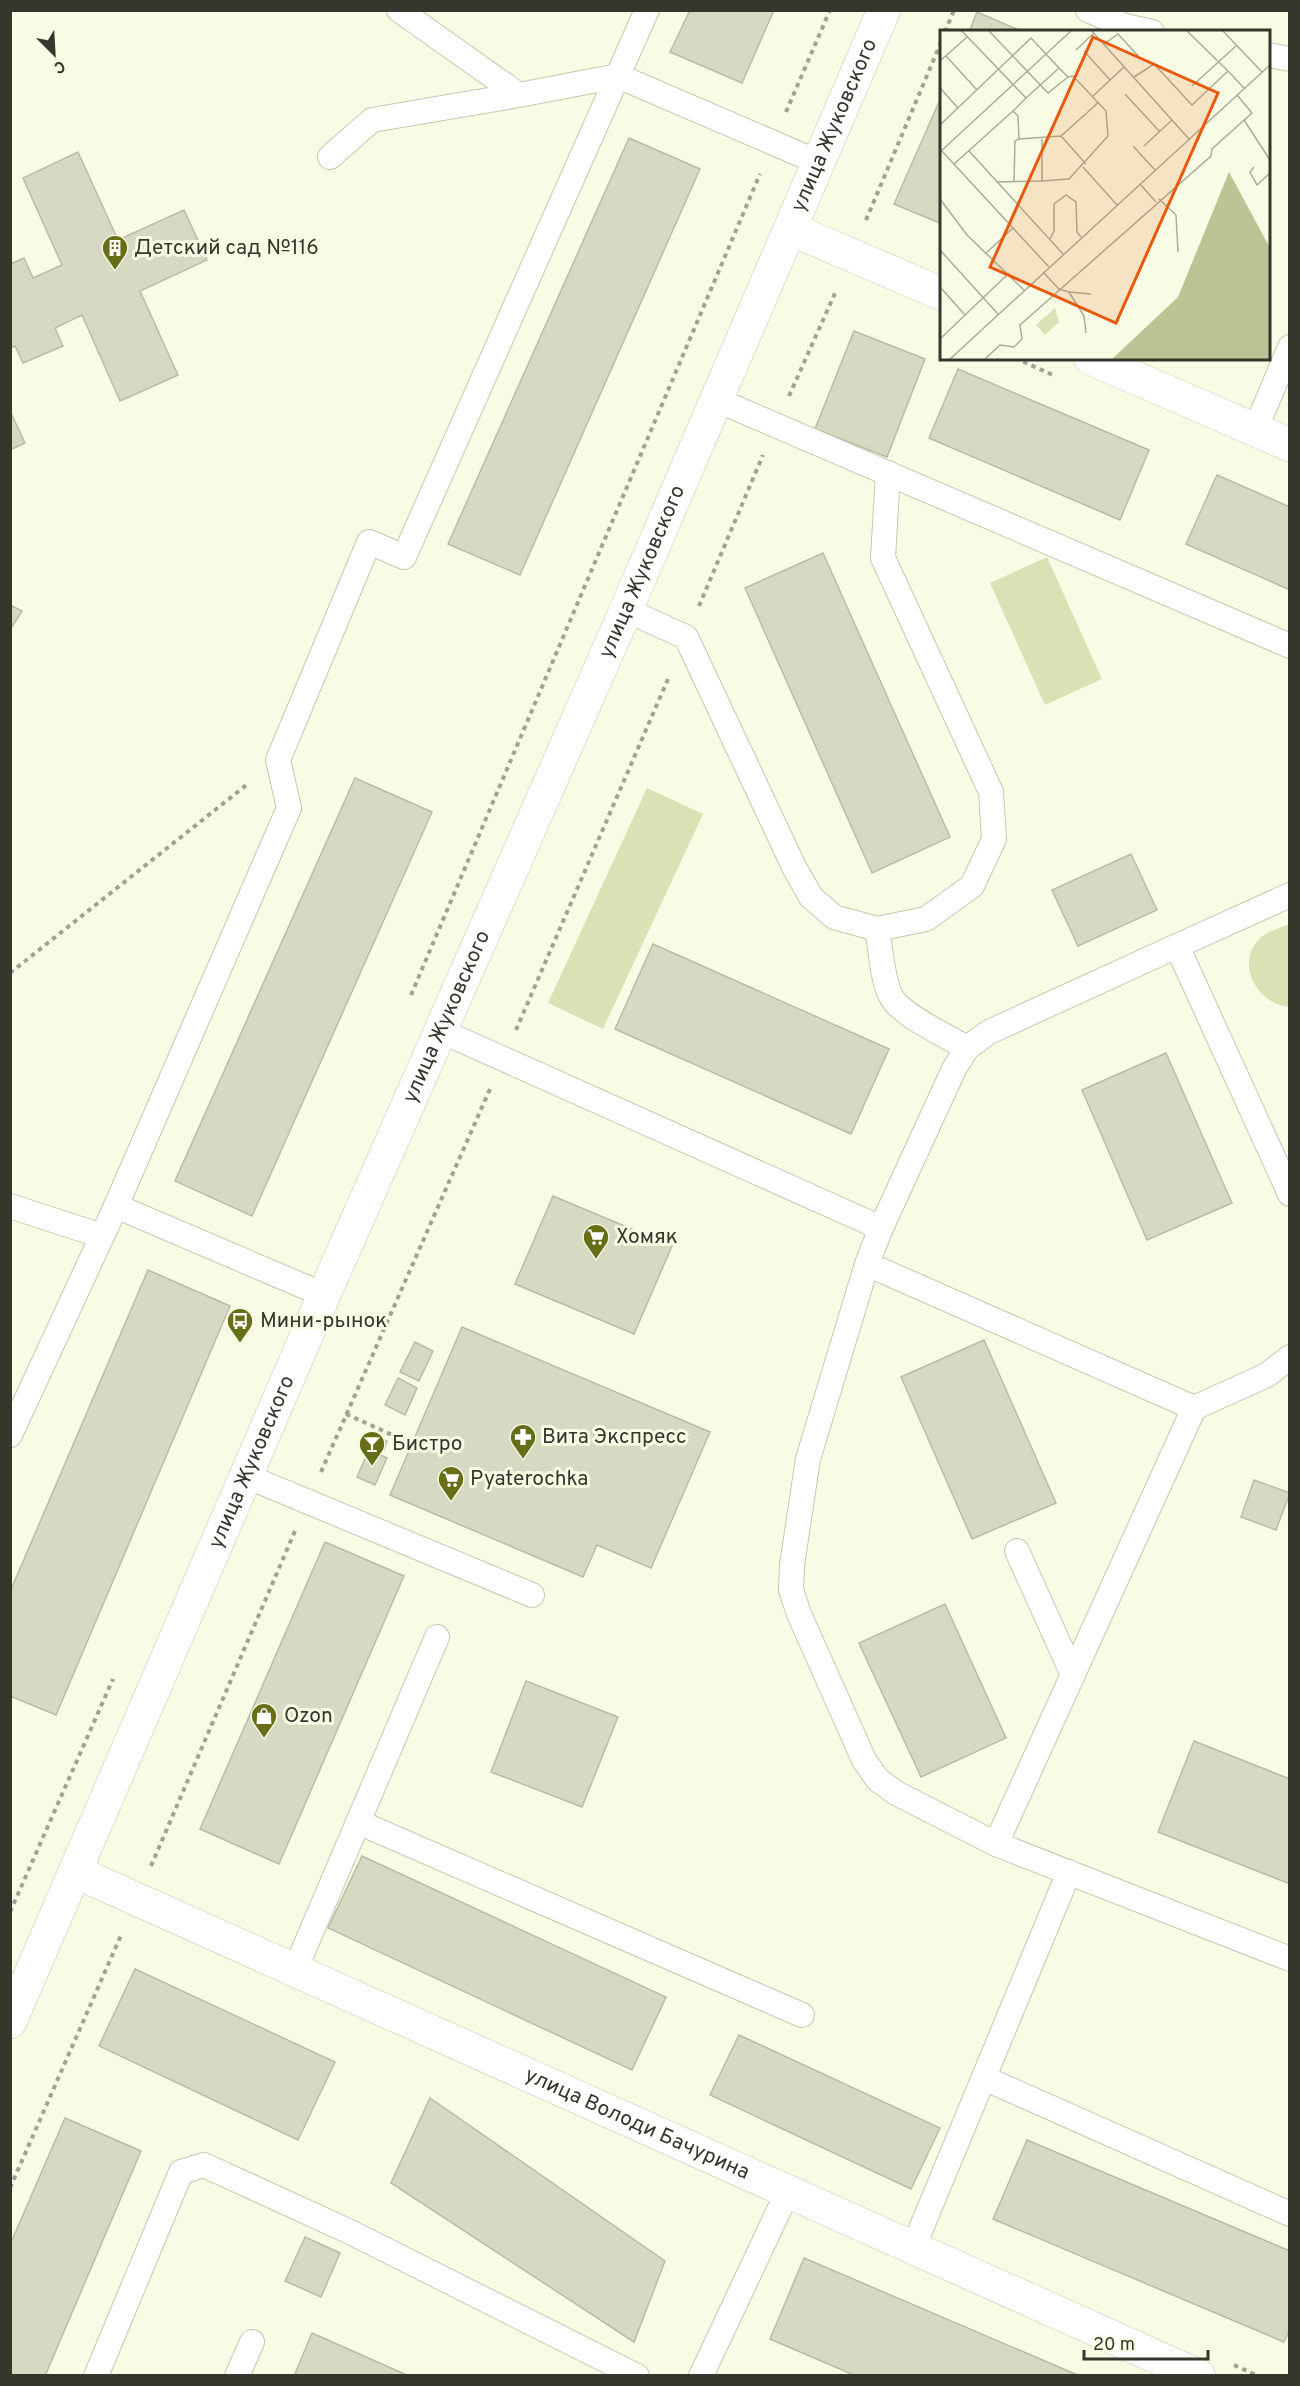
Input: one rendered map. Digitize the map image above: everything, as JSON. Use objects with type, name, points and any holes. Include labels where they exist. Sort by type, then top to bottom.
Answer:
[{"type":"street","name":"улица Жуковского","points":[[10,2022],[324,1295],[626,610],[884,10]]},
{"type":"street","points":[[791,230],[940,293]]},
{"type":"street","points":[[1095,360],[1290,445]]},
{"type":"street","name":"улица Володи Бачурина","points":[[76,1872],[788,2191],[1178,2371]]},
{"type":"lane","points":[[399,10],[519,95]]},
{"type":"lane","points":[[10,1435],[116,1206],[289,808],[278,760],[369,542],[404,557],[647,10]]},
{"type":"lane","points":[[1088,10],[1117,16],[1148,30]]},
{"type":"lane","points":[[1270,55],[1290,59]]},
{"type":"lane","points":[[330,157],[372,120],[618,76],[820,163]]},
{"type":"lane","points":[[1255,430],[1290,347]]},
{"type":"lane","points":[[717,400],[1290,645]]},
{"type":"lane","points":[[626,610],[686,637],[811,897],[834,917],[878,929],[926,919],[972,886],[994,839],[991,792],[883,558],[888,473]]},
{"type":"lane","points":[[1290,895],[989,1032],[967,1048],[954,1069],[881,1228],[867,1264],[808,1459],[790,1590],[864,1760],[878,1780],[896,1793],[996,1844],[1290,1959]]},
{"type":"lane","points":[[878,929],[886,981],[892,998],[905,1011],[967,1048]]},
{"type":"lane","points":[[1177,946],[1290,1194]]},
{"type":"lane","points":[[441,1031],[881,1228]]},
{"type":"lane","points":[[10,1206],[102,1236]]},
{"type":"lane","points":[[116,1206],[324,1295]]},
{"type":"lane","points":[[867,1264],[1194,1408]]},
{"type":"lane","points":[[996,1844],[1194,1408],[1267,1375],[1290,1357]]},
{"type":"lane","points":[[246,1476],[532,1595]]},
{"type":"lane","points":[[1017,1551],[1073,1675]]},
{"type":"lane","points":[[295,1970],[437,1637]]},
{"type":"lane","points":[[358,1822],[802,2015]]},
{"type":"lane","points":[[913,2248],[1070,1872]]},
{"type":"lane","points":[[984,2078],[1290,2214]]},
{"type":"lane","points":[[96,2376],[181,2172],[204,2165],[348,2231],[637,2376]]},
{"type":"lane","points":[[701,2376],[788,2191]]},
{"type":"lane","points":[[237,2376],[252,2342]]},
{"type":"path","points":[[411,996],[830,10]]},
{"type":"path","points":[[946,30],[954,10]]},
{"type":"path","points":[[10,2188],[137,1900],[346,1414],[503,1059],[776,425],[852,256],[940,45]]},
{"type":"path","points":[[10,973],[278,760]]},
{"type":"path","points":[[346,1414],[399,1438]]},
{"type":"path","points":[[10,1912],[117,1669]]},
{"type":"green space","points":[[1047,557],[1102,679],[1045,705],[990,583]]},
{"type":"green space","points":[[647,788],[703,814],[603,1029],[548,1003]]},
{"type":"green space","points":[[1289,924],[1289,1007],[1268,999],[1259,991],[1253,981],[1249,959],[1260,938]]},
{"type":"building","points":[[690,10],[774,10],[742,83],[670,52]]},
{"type":"building","points":[[977,12],[1019,30],[970,30]]},
{"type":"building","points":[[940,100],[940,223],[894,204]]},
{"type":"building","points":[[629,138],[700,169],[520,575],[448,544]]},
{"type":"building","name":"Детский сад №116","points":[[78,152],[118,240],[184,210],[207,260],[140,291],[178,375],[120,401],[82,315],[55,328],[63,346],[23,363],[15,346],[10,348],[10,264],[24,258],[33,278],[62,265],[23,178]]},
{"type":"building","points":[[854,331],[925,359],[887,457],[815,429]]},
{"type":"building","points":[[958,369],[1149,450],[1120,520],[929,438]]},
{"type":"building","points":[[10,411],[25,443],[10,450]]},
{"type":"building","points":[[1217,475],[1290,507],[1290,590],[1186,544]]},
{"type":"building","points":[[823,553],[950,837],[872,873],[745,588]]},
{"type":"building","points":[[10,605],[22,611],[10,630]]},
{"type":"building","points":[[355,778],[432,812],[252,1216],[175,1181]]},
{"type":"building","points":[[1131,854],[1157,910],[1078,946],[1052,890]]},
{"type":"building","points":[[653,944],[889,1049],[851,1134],[615,1029]]},
{"type":"building","points":[[1166,1053],[1232,1203],[1147,1240],[1082,1090]]},
{"type":"building","name":"Хомяк","points":[[553,1196],[672,1246],[634,1334],[515,1284]]},
{"type":"building","points":[[148,1270],[230,1306],[56,1715],[10,1696],[10,1592]]},
{"type":"building","points":[[462,1327],[710,1432],[651,1568],[597,1545],[583,1577],[390,1495]]},
{"type":"building","points":[[984,1340],[1056,1503],[972,1539],[901,1377]]},
{"type":"building","points":[[415,1342],[433,1351],[419,1381],[400,1372]]},
{"type":"building","points":[[398,1378],[417,1388],[405,1415],[385,1405]]},
{"type":"building","points":[[377,1438],[387,1441],[384,1450],[374,1447]]},
{"type":"building","name":"Бистро","points":[[369,1450],[387,1458],[375,1485],[357,1477]]},
{"type":"building","points":[[1254,1480],[1290,1493],[1276,1530],[1241,1517]]},
{"type":"building","points":[[325,1542],[404,1576],[279,1864],[200,1829]]},
{"type":"building","points":[[945,1604],[1006,1738],[921,1777],[859,1643]]},
{"type":"building","points":[[526,1681],[618,1717],[582,1807],[491,1772]]},
{"type":"building","points":[[1194,1741],[1290,1779],[1290,1884],[1158,1832]]},
{"type":"building","points":[[362,1856],[666,1997],[632,2070],[328,1928]]},
{"type":"building","points":[[135,1969],[335,2062],[298,2140],[99,2046]]},
{"type":"building","points":[[739,2035],[940,2128],[911,2189],[710,2095]]},
{"type":"building","points":[[430,2098],[665,2261],[634,2342],[391,2183]]},
{"type":"building","points":[[65,2118],[141,2151],[45,2376],[10,2376],[10,2245]]},
{"type":"building","points":[[1027,2140],[1290,2251],[1290,2329],[1284,2342],[993,2219]]},
{"type":"building","points":[[305,2237],[340,2253],[321,2297],[285,2281]]},
{"type":"building","points":[[804,2258],[1080,2376],[856,2376],[770,2339]]},
{"type":"building","points":[[312,2333],[409,2376],[294,2376]]},
{"type":"place","name":"Детский сад №116","points":[[115,271]]},
{"type":"place","name":"Хомяк","points":[[596,1260]]},
{"type":"place","name":"Мини-рынок","points":[[240,1344]]},
{"type":"place","name":"Вита Экспресс","points":[[523,1460]]},
{"type":"place","name":"Бистро","points":[[372,1467]]},
{"type":"place","name":"Pyaterochka","points":[[451,1502]]},
{"type":"place","name":"Ozon","points":[[264,1739]]}]
